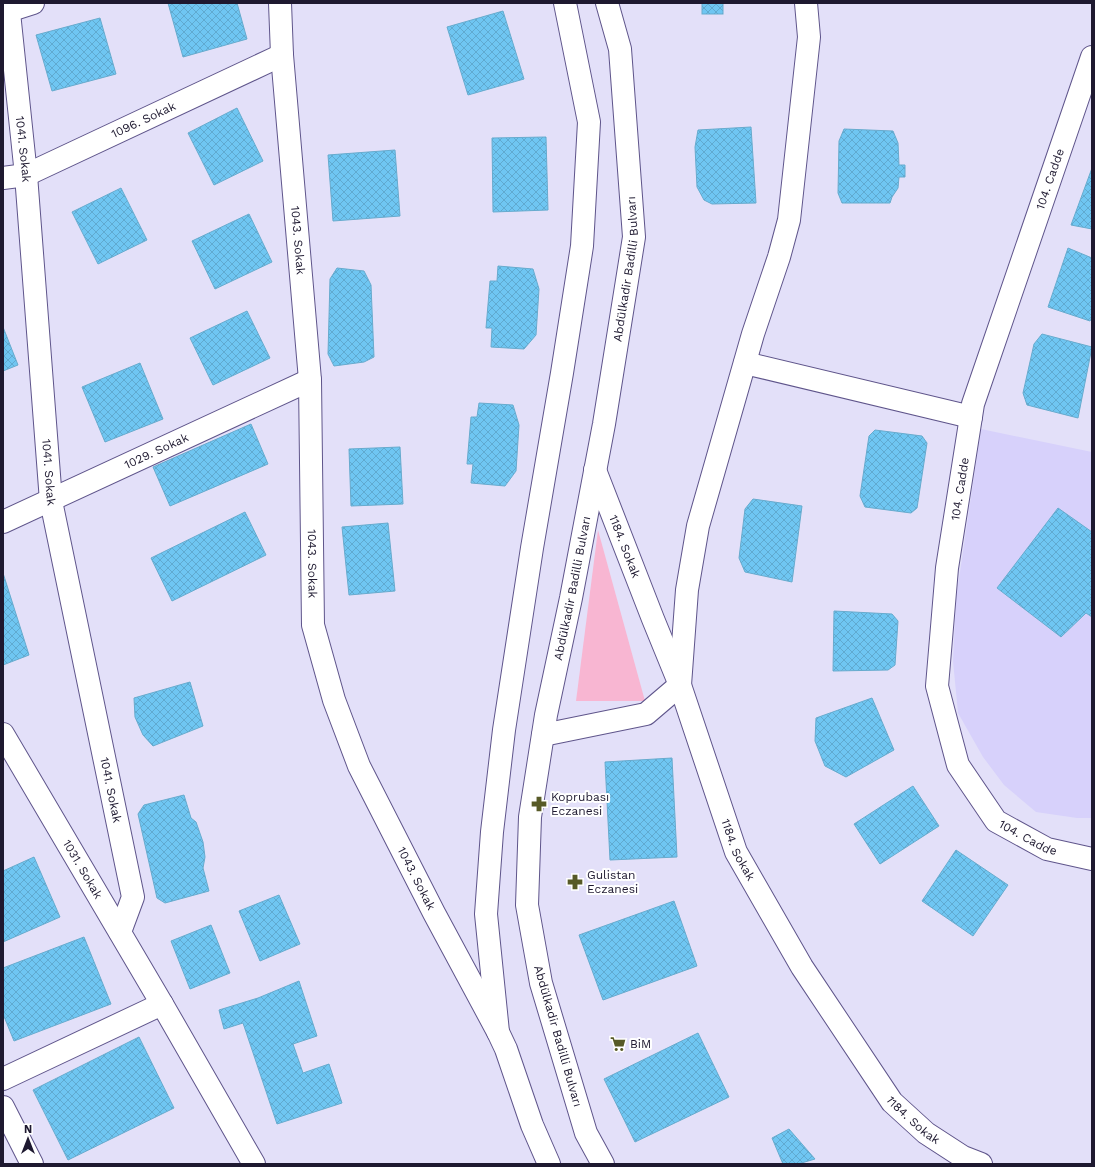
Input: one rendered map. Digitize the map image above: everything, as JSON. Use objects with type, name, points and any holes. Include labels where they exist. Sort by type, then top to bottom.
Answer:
[{"type":"street","points":[[8,7],[33,3]]},
{"type":"street","name":"1043. Sokak","points":[[280,3],[282,55],[310,380],[313,625],[334,700],[360,766],[434,913],[498,1032]]},
{"type":"street","points":[[549,1164],[532,1125],[506,1050],[498,1032],[486,914],[492,832],[504,730],[582,246],[589,122],[565,3]]},
{"type":"street","name":"Abdülkadir Badilli Bulvarı","points":[[603,1164],[586,1133],[541,983],[526,905],[530,817],[546,716],[571,598],[604,424],[634,237],[620,49],[607,3]]},
{"type":"street","points":[[543,735],[646,714],[680,684],[687,590],[698,526],[745,362],[789,220],[809,37],[806,3]]},
{"type":"street","name":"1041. Sokak","points":[[8,7],[8,55],[26,175],[51,501],[133,897],[120,932]]},
{"type":"street","name":"1096. Sokak","points":[[3,178],[26,175],[282,55]]},
{"type":"street","name":"104. Cadde","points":[[1092,58],[973,404],[947,568],[937,686],[958,765],[996,821],[1047,849],[1092,859]]},
{"type":"street","points":[[745,362],[971,418]]},
{"type":"street","name":"1029. Sokak","points":[[3,522],[310,380]]},
{"type":"street","name":"1184. Sokak","points":[[595,470],[680,684],[736,852],[802,967],[892,1102],[926,1133],[963,1157],[981,1164]]},
{"type":"street","name":"1031. Sokak","points":[[3,734],[120,932],[254,1164]]},
{"type":"street","points":[[3,1079],[162,1004]]},
{"type":"street","points":[[3,1107],[32,1164]]},
{"type":"shaded area","points":[[981,429],[1092,452],[1092,818],[1077,818],[1036,812],[1004,785],[983,757],[958,713],[953,661],[956,599]]},
{"type":"shaded area","points":[[598,530],[645,701],[576,701]]},
{"type":"building","points":[[168,3],[237,3],[247,39],[183,57]]},
{"type":"building","points":[[702,3],[723,3],[723,14],[702,14]]},
{"type":"building","points":[[503,11],[524,79],[468,95],[447,27]]},
{"type":"building","points":[[100,18],[116,74],[52,91],[36,35]]},
{"type":"building","points":[[237,108],[263,161],[214,185],[188,133]]},
{"type":"building","points":[[751,127],[756,203],[712,204],[704,200],[697,187],[695,147],[698,130]]},
{"type":"building","points":[[844,129],[893,131],[898,143],[899,165],[905,165],[905,177],[899,177],[898,188],[890,203],[842,203],[838,193],[839,141]]},
{"type":"building","points":[[546,137],[548,210],[493,212],[492,138]]},
{"type":"building","points":[[395,150],[400,216],[333,221],[328,155]]},
{"type":"building","points":[[1092,168],[1092,229],[1071,225]]},
{"type":"building","points":[[121,188],[147,240],[98,264],[72,212]]},
{"type":"building","points":[[249,214],[272,262],[215,289],[192,241]]},
{"type":"building","points":[[1068,248],[1092,258],[1092,317],[1090,321],[1048,307]]},
{"type":"building","points":[[498,266],[533,269],[539,289],[536,335],[524,349],[491,347],[492,328],[486,328],[490,281],[497,281]]},
{"type":"building","points":[[337,268],[364,271],[371,285],[374,357],[364,362],[334,366],[328,354],[330,279]]},
{"type":"building","points":[[247,311],[270,358],[213,385],[190,338]]},
{"type":"building","points":[[3,327],[18,365],[3,371]]},
{"type":"building","points":[[1042,334],[1092,347],[1078,418],[1027,405],[1023,393],[1034,344]]},
{"type":"building","points":[[140,363],[163,419],[105,442],[82,387]]},
{"type":"building","points":[[479,403],[513,405],[519,425],[516,471],[505,486],[471,483],[473,464],[467,464],[471,417],[477,417]]},
{"type":"building","points":[[251,424],[268,464],[170,506],[153,467]]},
{"type":"building","points":[[875,430],[922,436],[927,443],[917,508],[911,513],[865,507],[860,496],[869,436]]},
{"type":"building","points":[[400,447],[403,504],[351,506],[349,449]]},
{"type":"building","points":[[753,499],[802,506],[792,582],[745,572],[739,558],[745,509]]},
{"type":"building","points":[[1058,508],[1092,532],[1092,617],[1086,613],[1061,637],[997,588]]},
{"type":"building","points":[[245,512],[266,555],[172,601],[151,558]]},
{"type":"building","points":[[388,523],[395,591],[349,595],[342,527]]},
{"type":"building","points":[[3,573],[29,655],[3,665]]},
{"type":"building","points":[[834,611],[892,614],[898,621],[895,665],[888,670],[833,671]]},
{"type":"building","points":[[190,682],[203,726],[153,746],[143,735],[135,717],[134,698]]},
{"type":"building","points":[[872,698],[894,750],[846,777],[825,766],[815,741],[816,718]]},
{"type":"building","points":[[672,758],[677,857],[610,860],[605,762]]},
{"type":"building","points":[[913,786],[939,826],[880,864],[854,824]]},
{"type":"building","points":[[184,795],[191,818],[196,822],[203,842],[205,857],[203,868],[209,891],[165,903],[157,898],[138,814],[144,805]]},
{"type":"building","points":[[956,850],[1008,885],[973,936],[922,901]]},
{"type":"building","points":[[34,857],[60,917],[3,942],[3,871]]},
{"type":"building","points":[[279,895],[300,944],[260,961],[239,911]]},
{"type":"building","points":[[674,901],[697,966],[603,1000],[579,935]]},
{"type":"building","points":[[211,925],[230,973],[190,989],[171,941]]},
{"type":"building","points":[[84,937],[111,1004],[14,1041],[3,1014],[3,968]]},
{"type":"building","points":[[299,981],[317,1036],[293,1044],[303,1073],[329,1064],[342,1103],[277,1124],[243,1023],[224,1029],[219,1010],[258,998]]},
{"type":"building","points":[[698,1033],[729,1097],[635,1142],[604,1079]]},
{"type":"building","points":[[139,1037],[174,1108],[68,1160],[33,1090]]},
{"type":"building","points":[[789,1129],[815,1159],[798,1164],[783,1164],[772,1138]]},
{"type":"place","name":"Koprubası Eczanesi","points":[[539,804]]},
{"type":"place","name":"Gulistan Eczanesi","points":[[575,882]]},
{"type":"place","name":"BiM","points":[[618,1044]]}]
